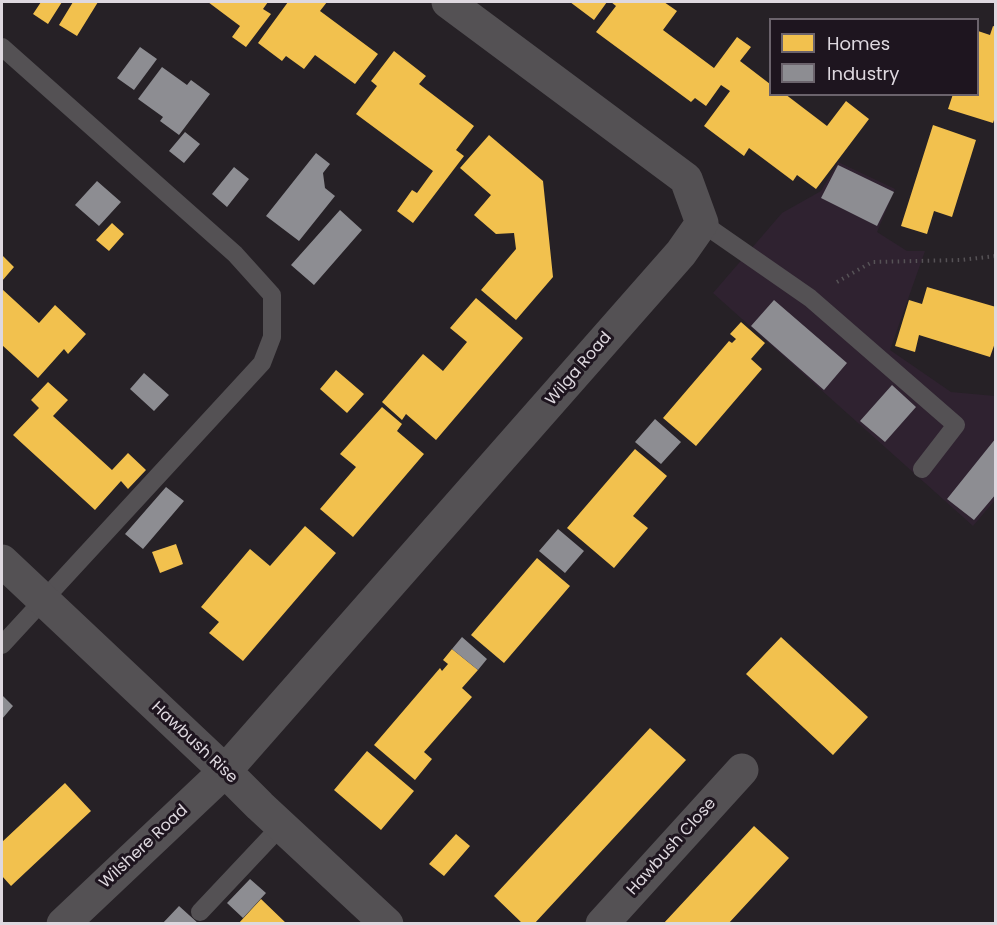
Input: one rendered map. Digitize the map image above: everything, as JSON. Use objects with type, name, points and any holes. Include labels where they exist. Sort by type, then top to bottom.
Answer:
[{"type":"street","points":[[448,2],[686,179],[702,223]]},
{"type":"street","name":"Wilga Road","points":[[225,771],[681,254],[702,223]]},
{"type":"street","name":"Hawbush Rise","points":[[2,561],[387,924]]},
{"type":"street","name":"Hawbush Close","points":[[602,924],[742,770]]},
{"type":"street","name":"Wilshere Road","points":[[63,924],[225,771]]},
{"type":"lane","points":[[2,47],[235,254],[272,295],[272,337],[262,363],[2,645]]},
{"type":"lane","points":[[702,223],[810,298],[956,425],[922,469]]},
{"type":"lane","points":[[200,912],[281,826]]},
{"type":"path","points":[[810,298],[872,261],[961,260],[996,256]]},
{"type":"shaded area","points":[[838,162],[895,189],[877,232],[907,251],[925,251],[890,350],[951,392],[995,396],[995,500],[973,526],[713,293],[782,213],[821,191]]},
{"type":"building: Homes","points":[[41,2],[62,2],[48,24],[33,14]]},
{"type":"building: Homes","points":[[73,2],[98,2],[77,36],[59,25]]},
{"type":"building: Homes","points":[[208,2],[268,2],[263,9],[271,14],[246,47],[232,37],[240,26]]},
{"type":"building: Homes","points":[[288,2],[327,2],[320,11],[378,54],[355,84],[315,55],[304,69],[286,56],[282,61],[258,43]]},
{"type":"building: Homes","points":[[570,2],[607,2],[594,20]]},
{"type":"building: Homes","points":[[611,2],[664,2],[677,11],[663,30],[714,68],[737,37],[751,47],[740,61],[769,83],[769,96],[788,96],[827,126],[846,101],[869,119],[816,189],[797,175],[793,181],[749,148],[744,156],[704,126],[730,91],[721,85],[706,106],[695,98],[691,102],[596,32],[616,6]]},
{"type":"building: Homes","points":[[993,26],[996,27],[996,114],[993,123],[948,109],[952,96],[979,96],[979,31],[990,35]]},
{"type":"building: Homes","points":[[394,51],[426,76],[419,84],[474,126],[456,150],[464,156],[413,223],[397,211],[412,190],[417,193],[433,171],[356,114],[377,86],[371,81]]},
{"type":"building: Homes","points":[[933,125],[976,140],[952,217],[934,211],[927,234],[901,226]]},
{"type":"building: Homes","points":[[489,135],[543,181],[553,277],[516,320],[481,290],[516,249],[514,233],[496,234],[474,215],[491,195],[460,168]]},
{"type":"building: Homes","points":[[112,223],[124,234],[109,251],[96,240]]},
{"type":"building: Homes","points":[[2,255],[14,267],[2,281]]},
{"type":"building: Homes","points":[[927,287],[996,307],[996,340],[990,357],[919,335],[915,352],[895,346],[909,300],[922,304]]},
{"type":"building: Homes","points":[[2,289],[39,323],[55,305],[86,334],[68,354],[64,349],[38,378],[2,345]]},
{"type":"building: Homes","points":[[476,298],[523,338],[436,440],[406,414],[402,420],[382,402],[423,354],[443,371],[467,342],[450,328]]},
{"type":"building: Homes","points":[[741,322],[765,343],[751,359],[762,369],[696,446],[663,418],[729,341],[732,343],[736,339],[730,334]]},
{"type":"building: Homes","points":[[336,370],[364,394],[347,413],[320,389]]},
{"type":"building: Homes","points":[[48,382],[68,400],[53,416],[112,470],[128,453],[146,470],[128,489],[121,481],[95,510],[13,435],[39,408],[31,400]]},
{"type":"building: Homes","points":[[382,407],[402,424],[397,431],[424,454],[353,537],[320,509],[356,467],[340,454]]},
{"type":"building: Homes","points":[[635,449],[667,476],[633,516],[648,528],[614,568],[567,528]]},
{"type":"building: Homes","points":[[305,526],[336,553],[243,661],[209,633],[219,622],[201,607],[250,549],[270,566]]},
{"type":"building: Homes","points":[[176,544],[183,564],[160,573],[152,552]]},
{"type":"building: Homes","points":[[537,558],[570,586],[504,663],[471,635]]},
{"type":"building: Homes","points":[[781,637],[868,717],[833,755],[746,674]]},
{"type":"building: Homes","points":[[452,649],[478,670],[462,688],[472,697],[424,752],[432,759],[415,780],[374,745],[440,668],[442,671],[448,664],[443,660]]},
{"type":"building: Homes","points":[[650,728],[686,760],[534,924],[523,924],[494,896]]},
{"type":"building: Homes","points":[[367,751],[414,791],[381,830],[334,790]]},
{"type":"building: Homes","points":[[65,783],[91,811],[11,886],[2,876],[2,842]]},
{"type":"building: Homes","points":[[754,826],[789,858],[728,924],[663,924]]},
{"type":"building: Homes","points":[[456,834],[470,846],[444,876],[429,864]]},
{"type":"building: Homes","points":[[261,899],[287,924],[238,924]]},
{"type":"building: Industry","points":[[140,47],[157,59],[134,90],[117,78]]},
{"type":"building: Industry","points":[[162,67],[187,85],[191,80],[210,94],[179,135],[160,121],[163,117],[138,99]]},
{"type":"building: Industry","points":[[185,132],[200,144],[184,163],[169,151]]},
{"type":"building: Industry","points":[[316,153],[330,164],[323,173],[325,188],[335,196],[299,241],[266,216]]},
{"type":"building: Industry","points":[[838,165],[894,192],[877,226],[821,198]]},
{"type":"building: Industry","points":[[234,167],[249,179],[227,207],[212,194]]},
{"type":"building: Industry","points":[[97,181],[121,202],[99,226],[75,205]]},
{"type":"building: Industry","points":[[340,210],[362,230],[314,285],[291,265]]},
{"type":"building: Industry","points":[[774,300],[847,363],[824,390],[751,326]]},
{"type":"building: Industry","points":[[144,373],[169,395],[154,411],[130,389]]},
{"type":"building: Industry","points":[[892,385],[916,407],[885,442],[860,421]]},
{"type":"building: Industry","points":[[655,419],[681,442],[661,464],[635,442]]},
{"type":"building: Industry","points":[[996,438],[996,494],[974,520],[947,499]]},
{"type":"building: Industry","points":[[166,487],[184,501],[143,549],[125,534]]},
{"type":"building: Industry","points":[[558,529],[584,551],[565,573],[539,551]]},
{"type":"building: Industry","points":[[462,637],[487,659],[478,670],[452,649]]},
{"type":"building: Industry","points":[[2,695],[13,706],[2,719]]},
{"type":"building: Industry","points":[[250,879],[266,893],[243,918],[227,903]]},
{"type":"building: Industry","points":[[179,906],[199,924],[162,924]]}]
